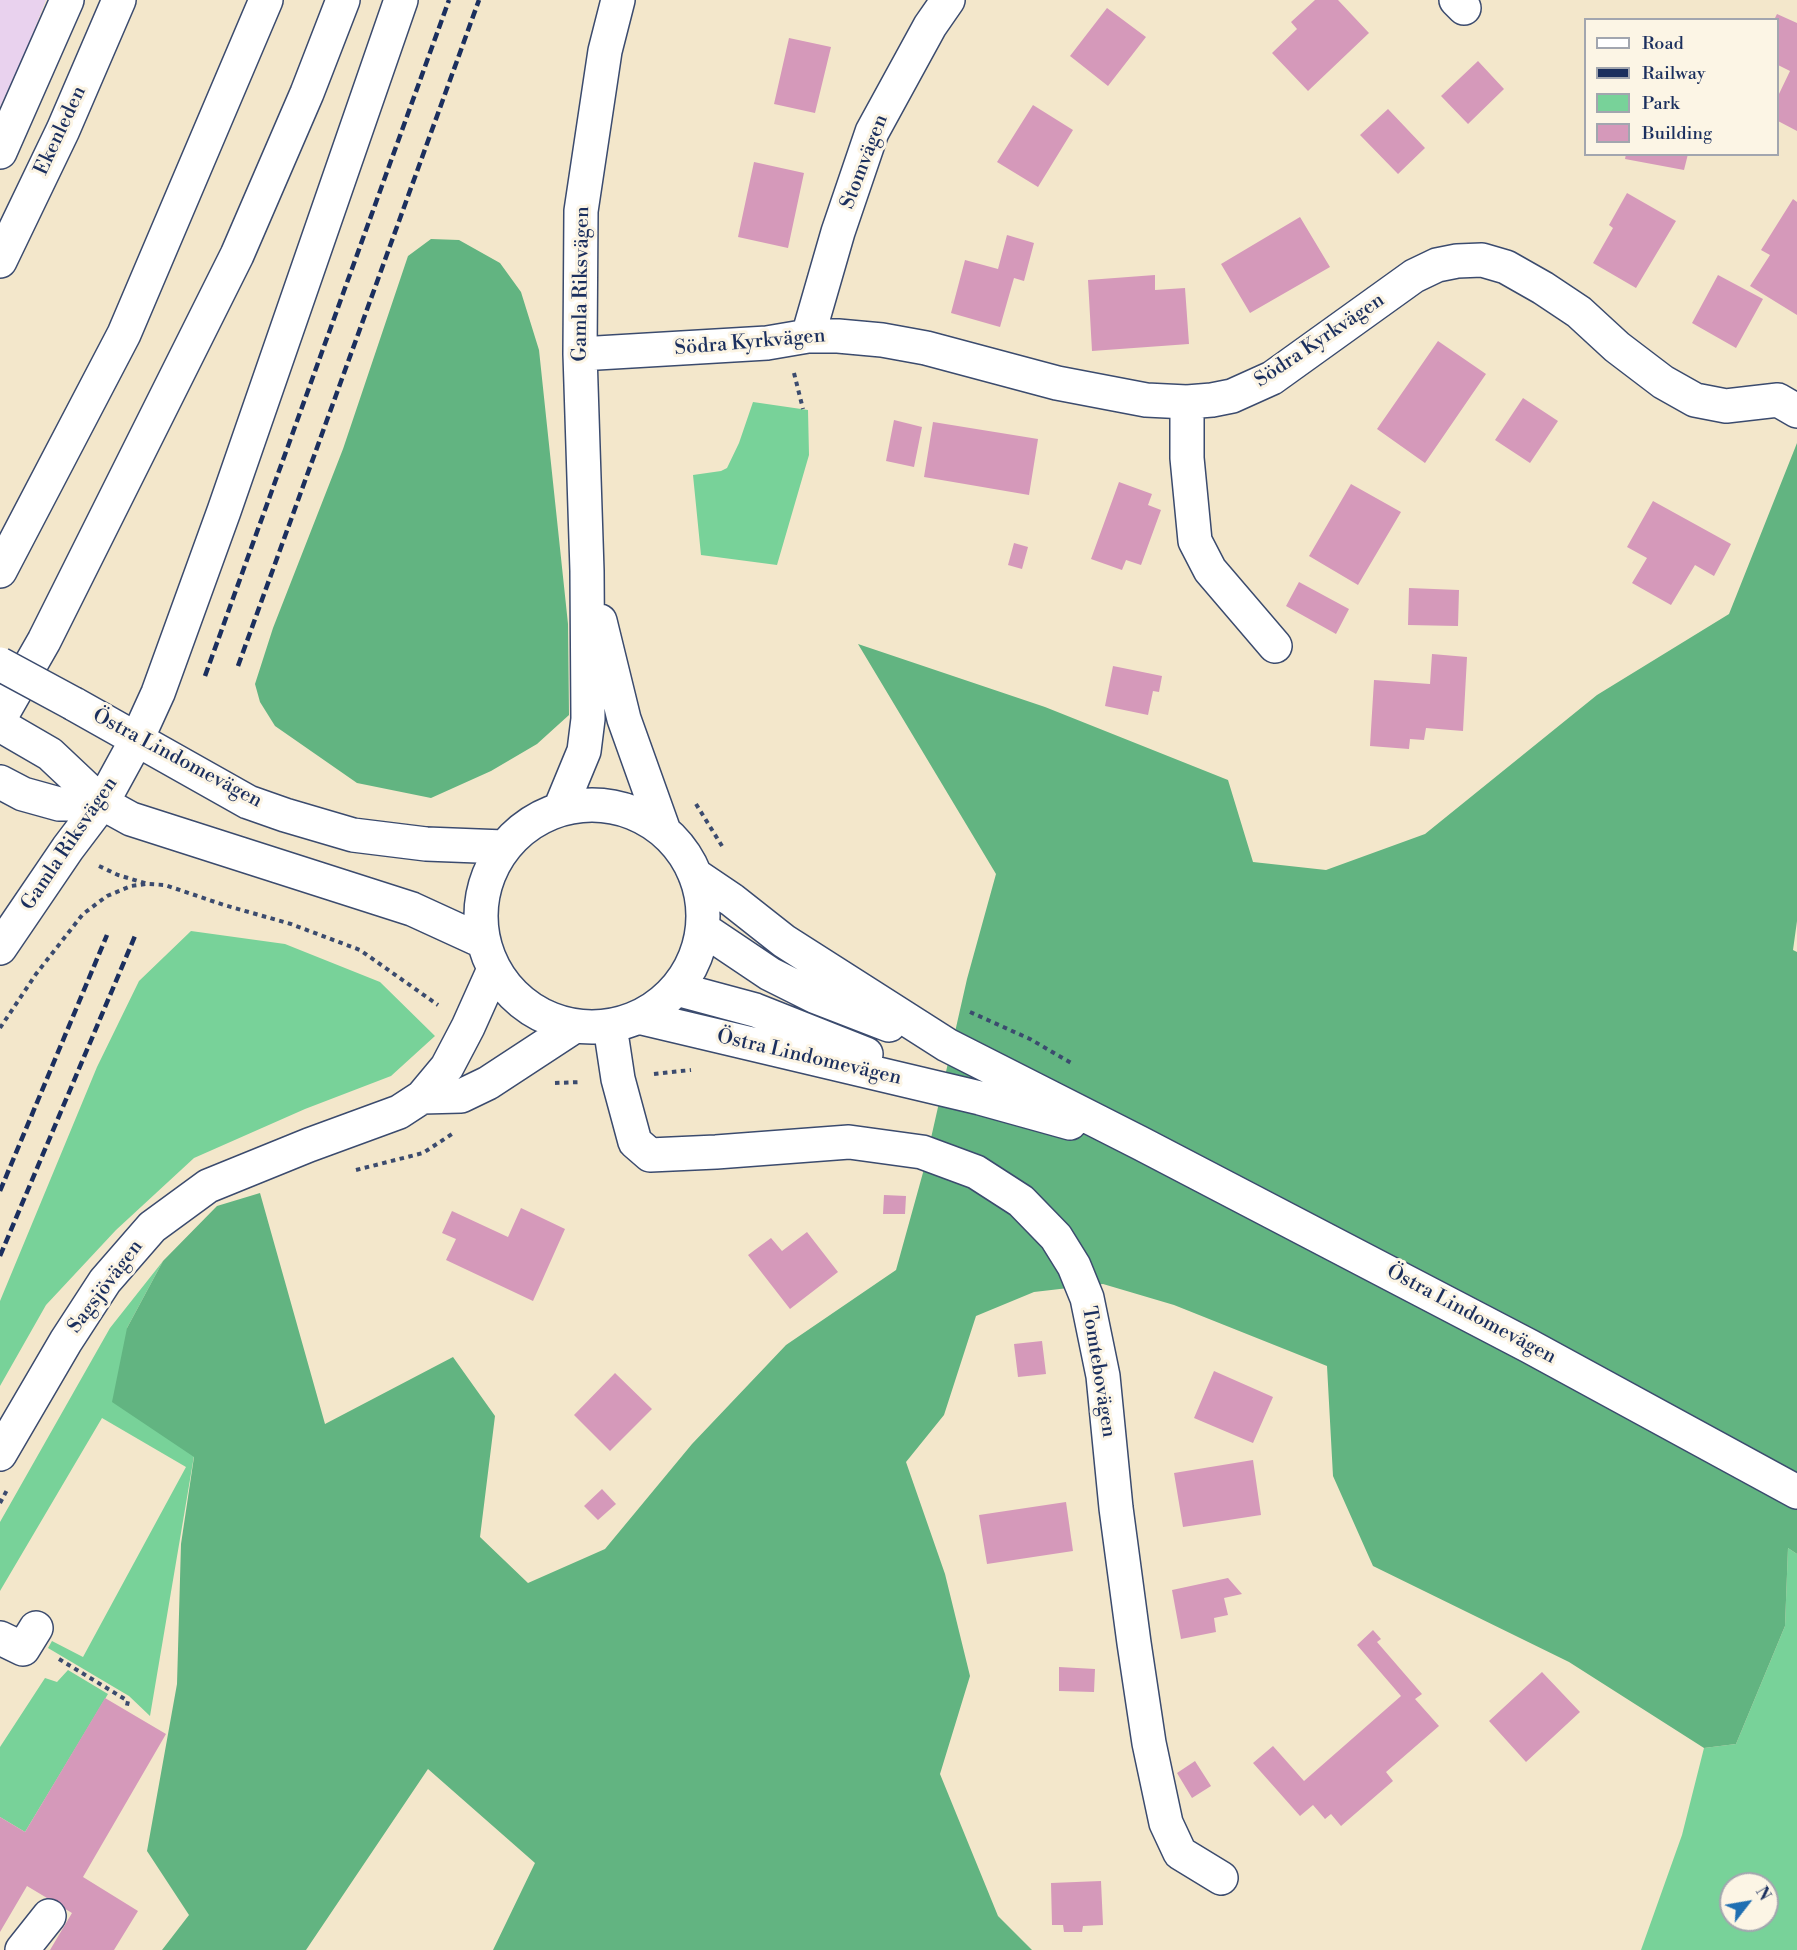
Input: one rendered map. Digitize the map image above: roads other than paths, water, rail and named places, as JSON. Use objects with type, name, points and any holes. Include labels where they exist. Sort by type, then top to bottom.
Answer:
[{"type":"main road","points":[[0,152],[67,0]]},
{"type":"main road","name":"Ekenleden","points":[[0,261],[63,130],[119,0]]},
{"type":"main road","points":[[0,571],[124,334],[266,0]]},
{"type":"main road","points":[[0,718],[44,641],[237,255],[307,93],[343,0]]},
{"type":"main road","name":"Gamla Riksvägen","points":[[0,948],[68,848],[102,803],[137,739],[158,693],[224,512],[401,0]]},
{"type":"main road","name":"Gamla Riksvägen","points":[[560,809],[584,751],[588,719],[587,571],[580,354],[581,211],[605,51],[618,0]]},
{"type":"main road","name":"Stomvägen","points":[[808,336],[838,232],[872,132],[930,26],[948,0]]},
{"type":"main road","name":"Södra Kyrkvägen","points":[[580,354],[766,343],[808,336],[882,340],[926,348],[1057,383],[1146,400],[1187,402],[1212,400],[1253,387],[1272,378],[1414,276],[1437,265],[1482,260],[1506,267],[1543,288],[1579,312],[1617,347],[1663,382],[1695,400],[1726,406],[1778,400],[1797,411]]},
{"type":"main road","points":[[1187,402],[1187,458],[1195,541],[1210,570],[1275,646]]},
{"type":"main road","name":"Gamla Riksvägen","points":[[587,571],[624,719],[664,831]]},
{"type":"main road","name":"Östra Lindomevägen","points":[[0,664],[248,802],[352,835],[426,844],[504,847]]},
{"type":"main road","points":[[0,725],[50,754],[102,803],[132,819],[412,909],[489,955],[509,990],[528,1007],[550,1019],[575,1026],[624,1022]]},
{"type":"main road","points":[[12,788],[59,804],[102,803]]},
{"type":"main road","name":"Gamla Riksvägen","points":[[489,955],[480,917],[483,892],[491,868],[504,847],[520,831],[539,818],[560,809],[587,805],[615,807],[640,816],[664,831],[682,851],[695,875],[702,901],[703,928],[698,950],[689,970],[676,989],[659,1005],[624,1022]]},
{"type":"main road","name":"Östra Lindomevägen","points":[[695,875],[793,947],[947,1045],[1530,1346],[1797,1492]]},
{"type":"main road","name":"Östra Lindomevägen","points":[[703,928],[770,974],[814,996],[947,1045]]},
{"type":"main road","name":"Sagsjövägen","points":[[6,1468],[66,1341],[105,1281],[152,1227],[208,1186],[399,1112],[422,1097],[447,1066],[468,1027],[489,955]]},
{"type":"main road","name":"Östra Lindomevägen","points":[[676,989],[755,1010],[980,1098]]},
{"type":"main road","name":"Östra Lindomevägen","points":[[624,1022],[980,1098],[1142,1144]]},
{"type":"main road","name":"Tomtebovägen","points":[[624,1022],[618,1079],[635,1142],[650,1155],[849,1142],[922,1152],[976,1172],[1021,1201],[1056,1237],[1074,1266],[1087,1298],[1102,1376],[1116,1508],[1136,1654],[1149,1743],[1166,1823],[1180,1853],[1221,1878]]},
{"type":"main road","points":[[422,1097],[461,1096],[470,1092],[488,1083],[575,1026]]},
{"type":"main road","points":[[22,1950],[49,1916]]},
{"type":"railway","points":[[205,676],[449,0]]},
{"type":"railway","points":[[238,666],[479,0]]},
{"type":"railway","points":[[0,1191],[107,935]]},
{"type":"railway","points":[[0,1256],[135,936]]}]
